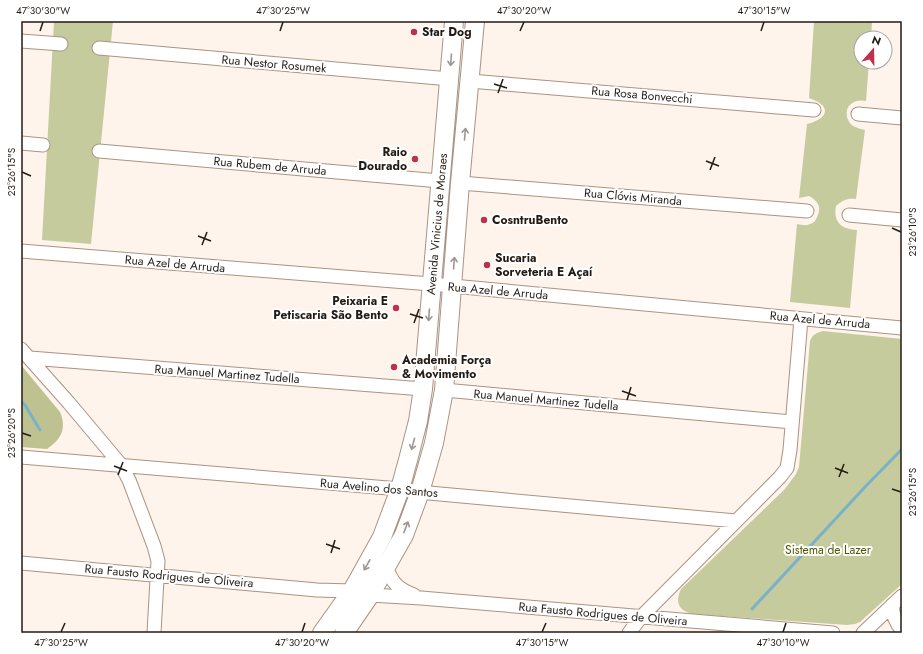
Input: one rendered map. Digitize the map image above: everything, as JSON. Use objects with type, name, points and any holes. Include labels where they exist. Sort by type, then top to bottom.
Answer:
[{"type":"main road","name":"Avenida Vinicius de Moraes","points":[[322,633],[352,590],[382,537],[400,489],[418,422],[423,389],[454,21]]},
{"type":"main road","name":"Avenida Vinicius de Moraes","points":[[344,633],[370,596],[404,535],[420,492],[434,443],[444,390],[460,183],[475,21]]},
{"type":"main road","points":[[450,79],[470,81]]},
{"type":"street","points":[[21,41],[61,44]]},
{"type":"street","name":"Rua Nestor Rosumek","points":[[99,48],[450,79]]},
{"type":"street","name":"Rua Rosa Bonvecchi","points":[[470,81],[814,110]]},
{"type":"street","points":[[858,114],[902,118]]},
{"type":"street","points":[[21,143],[43,145]]},
{"type":"street","name":"Rua Rubem de Arruda","points":[[99,151],[440,181]]},
{"type":"street","name":"Rua Clóvis Miranda","points":[[460,183],[807,211]]},
{"type":"street","points":[[849,215],[902,220]]},
{"type":"street","name":"Rua Azel de Arruda","points":[[21,251],[431,284],[902,328]]},
{"type":"street","points":[[629,633],[641,617],[780,477],[787,468],[790,450],[801,319]]},
{"type":"street","points":[[26,354],[121,465],[129,480],[154,546],[158,561],[154,633]]},
{"type":"street","name":"Rua Manuel Martinez Tudella","points":[[26,354],[423,389]]},
{"type":"street","name":"Rua Manuel Martinez Tudella","points":[[444,390],[792,422]]},
{"type":"street","name":"Rua Avelino dos Santos","points":[[21,457],[400,489],[736,521]]},
{"type":"street","name":"Rua Fausto Rodrigues de Oliveira","points":[[21,563],[317,590],[352,590]]},
{"type":"street","name":"Rua Fausto Rodrigues de Oliveira","points":[[386,568],[392,580],[402,590],[421,598]]},
{"type":"street","name":"Rua Fausto Rodrigues de Oliveira","points":[[317,590],[330,596],[340,608]]},
{"type":"street","name":"Rua Fausto Rodrigues de Oliveira","points":[[370,596],[421,598],[833,633]]},
{"type":"street","points":[[897,601],[893,614],[897,624],[902,630]]},
{"type":"street","points":[[862,633],[897,601]]},
{"type":"green space","points":[[54,21],[113,21],[91,244],[42,240]]},
{"type":"green space","points":[[814,21],[872,21],[871,30],[853,30],[853,70],[868,70],[866,101],[860,100],[854,102],[847,109],[847,118],[851,124],[854,127],[865,130],[856,199],[848,199],[841,202],[836,206],[835,212],[839,224],[847,228],[857,230],[850,308],[790,302],[797,224],[808,225],[813,223],[819,210],[817,202],[809,196],[799,198],[807,124],[820,119],[825,112],[822,105],[809,98]]},
{"type":"green space","name":"Sistema de Lazer","points":[[823,331],[902,339],[902,584],[860,622],[855,624],[847,625],[692,614],[687,612],[681,608],[678,602],[681,589],[784,490],[796,474],[799,467],[810,341],[815,334]]},
{"type":"green space","points":[[21,365],[60,412],[62,418],[63,429],[56,441],[47,449],[21,447]]},
{"type":"waterway","points":[[21,401],[40,430]]},
{"type":"waterway","points":[[752,609],[902,449]]},
{"type":"place","name":"Star Dog","points":[[414,32]]},
{"type":"place","name":"Raio Dourado","points":[[415,159]]},
{"type":"place","name":"CosntruBento","points":[[484,220]]},
{"type":"place","name":"Sucaria Sorveteria E Açaí","points":[[487,265]]},
{"type":"place","name":"Peixaria E Petiscaria São Bento","points":[[396,308]]},
{"type":"place","name":"Academia Força & Movimento","points":[[394,367]]}]
